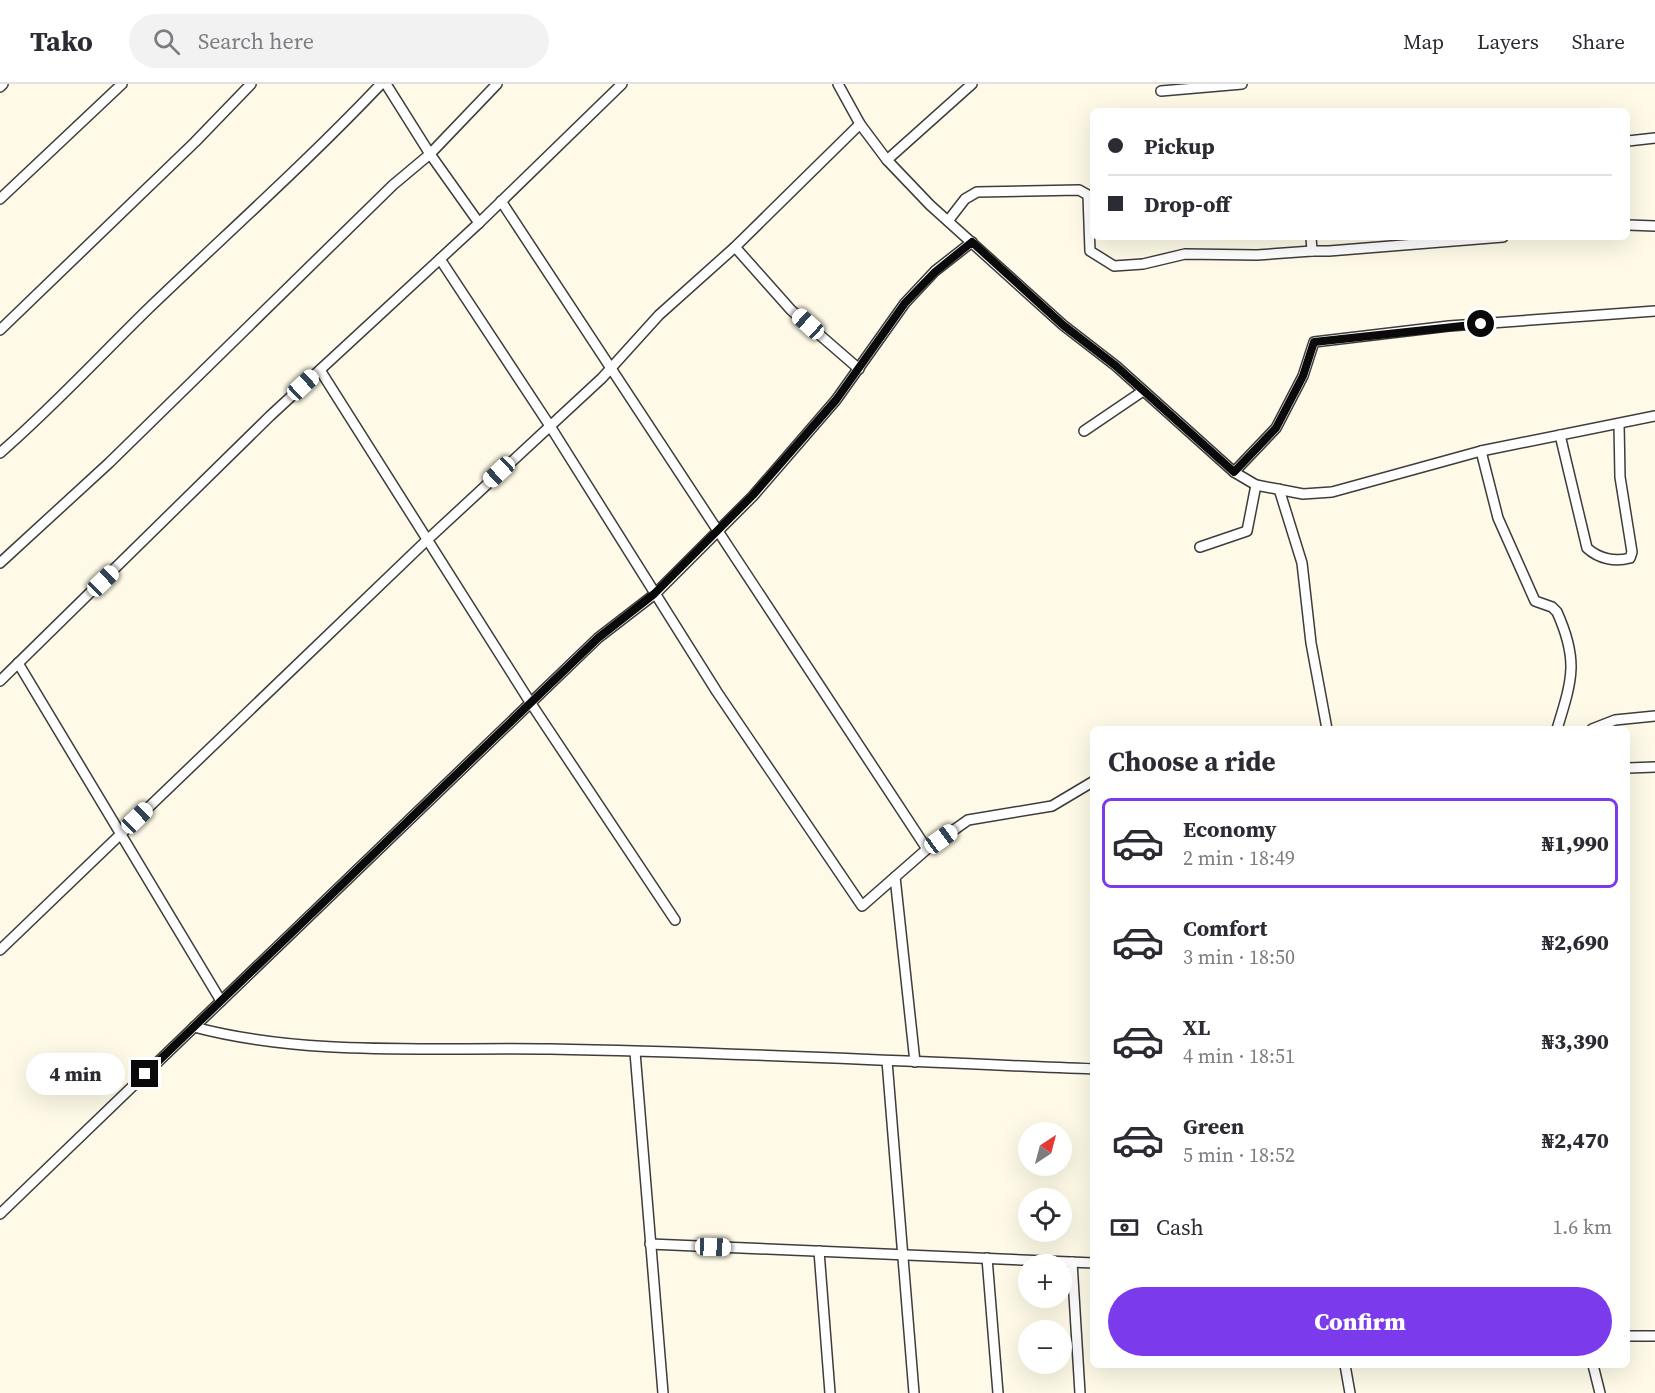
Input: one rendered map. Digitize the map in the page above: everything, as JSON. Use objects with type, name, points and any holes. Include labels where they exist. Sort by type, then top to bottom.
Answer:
[{"type":"street","points":[[0,87],[3,84]]},
{"type":"street","points":[[0,198],[122,84]]},
{"type":"street","points":[[0,330],[195,142],[251,84]]},
{"type":"street","points":[[0,453],[49,411],[117,339],[324,143],[381,84]]},
{"type":"street","points":[[386,84],[430,154],[479,223]]},
{"type":"street","points":[[0,563],[109,463],[393,185],[430,154],[497,84]]},
{"type":"street","points":[[0,681],[194,489],[479,223],[622,84]]},
{"type":"street","points":[[838,84],[860,124],[887,160],[948,221],[1063,325],[1116,366],[1234,472],[1256,485],[1304,494],[1332,492],[1481,451],[1655,416]]},
{"type":"street","points":[[887,160],[972,84]]},
{"type":"street","points":[[1161,91],[1242,84]]},
{"type":"street","points":[[0,950],[426,540],[611,368],[659,315],[735,247],[860,124]]},
{"type":"street","points":[[1630,141],[1655,138]]},
{"type":"street","points":[[948,221],[965,199],[977,192],[1079,190],[1088,195],[1090,251],[1114,266],[1143,264],[1185,254],[1257,255],[1462,240]]},
{"type":"street","points":[[501,201],[927,849]]},
{"type":"street","points":[[1630,225],[1655,226]]},
{"type":"street","points":[[1311,240],[1312,251]]},
{"type":"street","points":[[0,1214],[530,702],[598,638],[654,594],[753,495],[836,400],[905,303],[935,272],[972,242]]},
{"type":"street","points":[[735,247],[791,309],[859,369]]},
{"type":"street","points":[[440,259],[549,426],[717,692],[862,906],[927,849],[968,820],[1052,806],[1090,783]]},
{"type":"street","points":[[1234,472],[1276,428],[1303,376],[1314,342],[1449,326],[1655,311]]},
{"type":"street","points":[[320,370],[530,702],[675,920]]},
{"type":"street","points":[[1084,431],[1143,392]]},
{"type":"street","points":[[1560,435],[1587,548],[1598,556],[1621,560],[1630,558],[1632,552],[1620,477],[1619,424]]},
{"type":"street","points":[[1481,451],[1498,518],[1535,601],[1552,607],[1557,612],[1572,652],[1570,681],[1558,726]]},
{"type":"street","points":[[1200,547],[1247,531],[1256,485]]},
{"type":"street","points":[[1279,489],[1302,563],[1311,643],[1326,726]]},
{"type":"street","points":[[18,663],[221,1001]]},
{"type":"street","points":[[1600,726],[1615,720],[1655,716]]},
{"type":"street","points":[[1630,768],[1655,767]]},
{"type":"street","points":[[895,877],[915,1062]]},
{"type":"street","points":[[194,1027],[231,1037],[305,1046],[635,1052],[1090,1069]]},
{"type":"street","points":[[635,1052],[663,1393]]},
{"type":"street","points":[[887,1061],[914,1393]]},
{"type":"street","points":[[650,1244],[1018,1259]]},
{"type":"street","points":[[819,1251],[830,1393]]},
{"type":"street","points":[[987,1258],[998,1393]]},
{"type":"street","points":[[1080,1393],[1072,1262],[1090,1263]]},
{"type":"street","points":[[1630,1336],[1655,1336]]},
{"type":"street","points":[[1346,1368],[1350,1393]]},
{"type":"street","points":[[1594,1368],[1600,1393]]},
{"type":"route","points":[[145,1074],[436,791],[598,638],[654,594],[753,495],[836,400],[905,303],[935,272],[972,242],[1063,325],[1116,366],[1234,472],[1276,428],[1303,376],[1314,342],[1332,338],[1481,324]]}]
